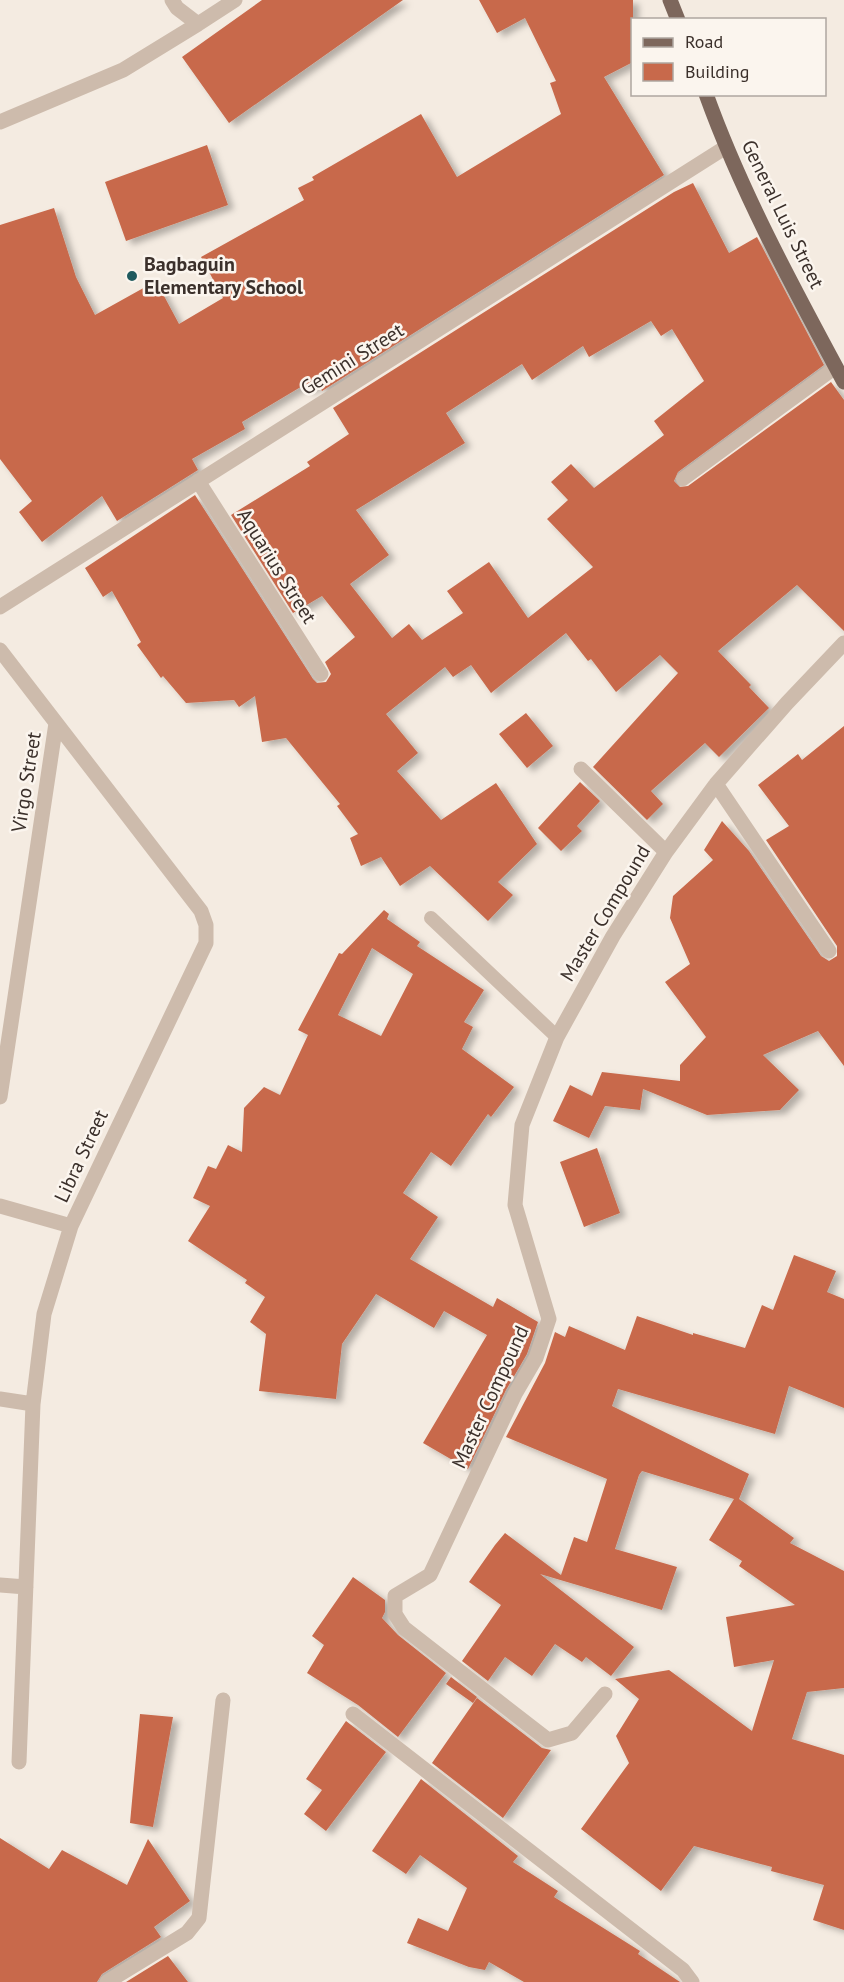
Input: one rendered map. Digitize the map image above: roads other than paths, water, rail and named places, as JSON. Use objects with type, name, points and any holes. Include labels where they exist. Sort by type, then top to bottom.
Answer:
[{"type":"main road","points":[[670,0],[677,18]]},
{"type":"main road","name":"General Luis Street","points":[[707,96],[726,147],[810,319],[844,382]]},
{"type":"street","points":[[172,0],[177,8],[198,24]]},
{"type":"street","points":[[0,122],[123,69],[235,0]]},
{"type":"street","name":"Gemini Street","points":[[0,607],[726,147]]},
{"type":"street","name":"Aquarius Street","points":[[198,481],[321,674]]},
{"type":"street","name":"Master Compound","points":[[605,1694],[572,1733],[548,1740],[404,1628],[395,1614],[395,1596],[430,1575],[515,1394],[536,1358],[549,1319],[515,1205],[522,1125],[556,1037],[613,936],[666,852],[716,784],[787,703],[844,643]]},
{"type":"street","name":"Libra Street","points":[[0,650],[201,911],[206,925],[206,943],[71,1226],[44,1314],[33,1404],[19,1762]]},
{"type":"street","name":"Virgo Street","points":[[0,1097],[56,723]]},
{"type":"street","points":[[582,769],[666,852]]},
{"type":"street","points":[[716,784],[829,951]]},
{"type":"street","points":[[0,1206],[71,1226]]},
{"type":"street","points":[[0,1400],[33,1404]]},
{"type":"street","points":[[0,1585],[26,1587]]},
{"type":"street","points":[[107,1982],[187,1934],[199,1918],[223,1700]]},
{"type":"street","points":[[353,1714],[683,1970],[692,1982]]},
{"type":"lane","points":[[683,479],[836,368]]},
{"type":"lane","points":[[431,918],[556,1037]]},
{"type":"place","name":"Bagbaguin Elementary School","points":[[132,276]]}]
